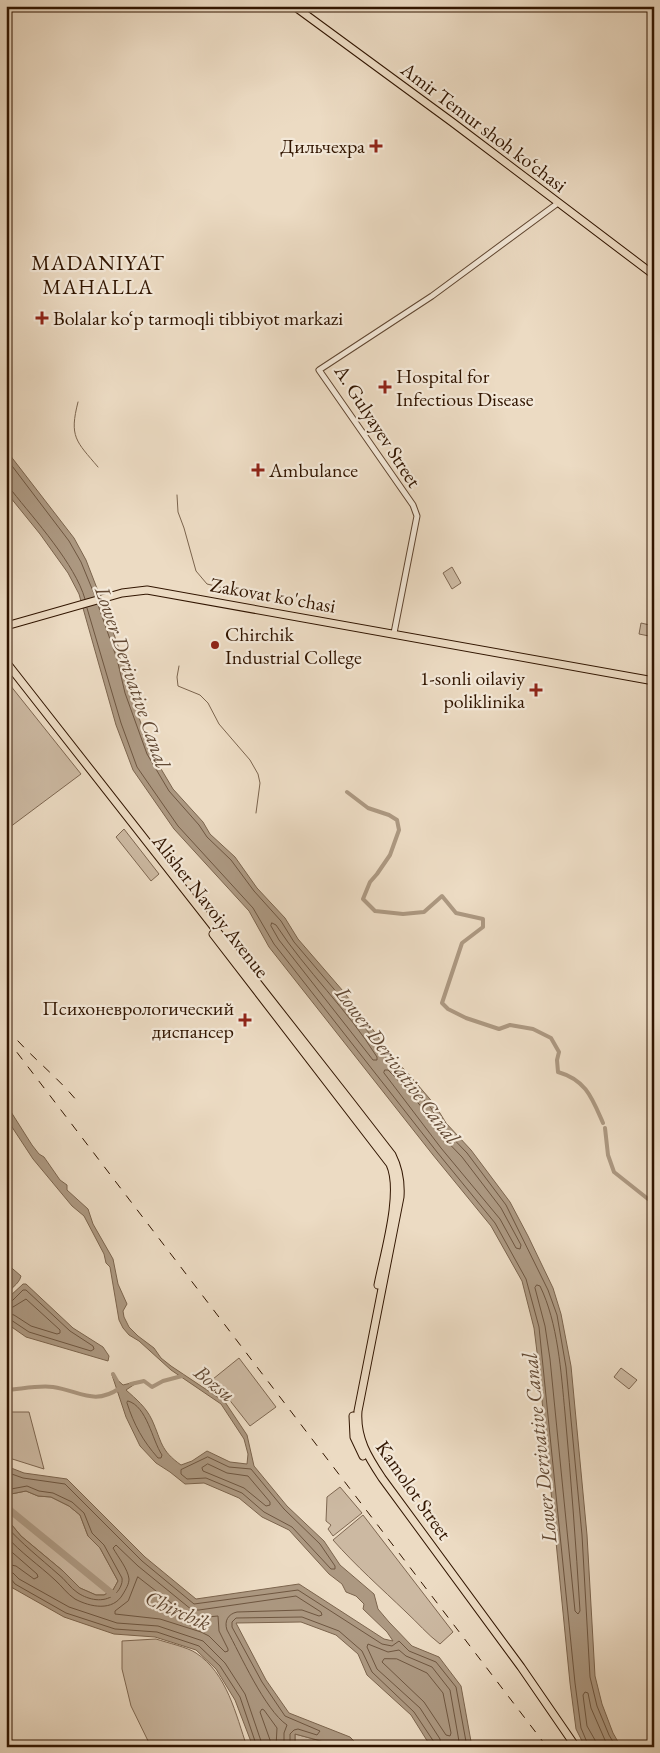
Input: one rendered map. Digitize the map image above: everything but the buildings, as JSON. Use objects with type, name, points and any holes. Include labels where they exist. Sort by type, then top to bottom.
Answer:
[{"type":"main road","name":"Amir Temur shoh ko‘chasi","points":[[294,6],[654,275]]},
{"type":"main road","name":"Zakovat ko'chasi","points":[[6,626],[134,591],[154,591],[654,681]]},
{"type":"main road","name":"Alisher Navoiy Avenue","points":[[6,662],[91,775]]},
{"type":"main road","name":"Alisher Navoiy Avenue","points":[[6,669],[305,1049],[392,1155]]},
{"type":"main road","name":"Alisher Navoiy Avenue","points":[[305,1049],[390,1164]]},
{"type":"main road","name":"Kamolot Street","points":[[392,1155],[399,1172],[400,1197],[354,1415],[353,1426],[356,1442],[366,1462],[572,1747]]},
{"type":"main road","name":"Kamolot Street","points":[[390,1164],[394,1174],[395,1195],[358,1411],[358,1429],[364,1448],[382,1478],[521,1667],[576,1747]]},
{"type":"street","name":"A. Gulyayev Street","points":[[394,633],[417,516],[413,505],[319,370],[432,296],[558,203]]},
{"type":"shaded area","points":[[452,567],[461,583],[452,589],[443,573]]},
{"type":"shaded area","points":[[641,623],[654,626],[654,637],[639,634]]},
{"type":"shaded area","points":[[6,680],[81,774],[6,830]]},
{"type":"shaded area","points":[[124,829],[159,874],[151,881],[116,837]]},
{"type":"shaded area","points":[[239,1358],[276,1407],[250,1426],[213,1379]]},
{"type":"shaded area","points":[[621,1368],[637,1380],[629,1389],[614,1377]]},
{"type":"shaded area","points":[[6,1409],[12,1412],[29,1412],[44,1469],[6,1457]]},
{"type":"shaded area","points":[[340,1487],[362,1513],[333,1536],[328,1529],[331,1525],[326,1521],[327,1497]]},
{"type":"shaded area","points":[[26,1491],[38,1496],[51,1497],[69,1506],[80,1515],[88,1536],[100,1548],[118,1581],[113,1590],[104,1595],[96,1595],[80,1588],[63,1571],[21,1536],[6,1518],[6,1495]]},
{"type":"shaded area","points":[[363,1515],[453,1632],[440,1644],[333,1540]]},
{"type":"shaded area","points":[[156,1639],[183,1647],[207,1661],[223,1683],[234,1708],[247,1747],[151,1747],[131,1706],[122,1669],[122,1641]]},
{"type":"shaded area","points":[[295,1734],[321,1741],[331,1747],[295,1747]]},
{"type":"water","name":"Lower Derivative Canal","points":[[6,450],[74,538],[86,560],[122,657],[130,692],[151,752],[173,789],[203,822],[210,834],[235,857],[257,888],[285,918],[298,939],[343,991],[377,1035],[391,1058],[405,1070],[435,1105],[446,1123],[471,1150],[510,1202],[553,1288],[561,1314],[571,1366],[587,1535],[595,1676],[602,1704],[613,1733],[621,1747],[585,1747],[576,1729],[538,1360],[534,1328],[522,1281],[491,1226],[269,947],[249,911],[174,829],[133,770],[116,725],[79,594],[68,573],[6,492]]},
{"type":"water","points":[[6,1104],[32,1145],[44,1157],[60,1180],[67,1185],[67,1190],[88,1209],[93,1224],[113,1259],[118,1284],[127,1304],[123,1311],[129,1327],[154,1348],[161,1358],[171,1366],[225,1402],[247,1435],[254,1466],[287,1506],[324,1541],[340,1565],[374,1594],[378,1609],[412,1646],[439,1657],[461,1686],[472,1747],[431,1747],[411,1715],[367,1675],[358,1654],[336,1635],[301,1622],[236,1623],[266,1680],[289,1713],[350,1737],[360,1747],[331,1747],[321,1741],[295,1734],[295,1747],[253,1747],[235,1700],[216,1669],[196,1650],[155,1637],[114,1634],[64,1617],[11,1587],[6,1581],[6,1518],[21,1536],[63,1571],[80,1588],[96,1595],[104,1595],[113,1590],[118,1581],[100,1548],[88,1536],[80,1515],[69,1506],[51,1497],[38,1496],[26,1491],[6,1495],[6,1466],[24,1473],[67,1479],[145,1557],[196,1599],[299,1584],[384,1639],[393,1641],[387,1632],[363,1609],[364,1604],[356,1596],[346,1592],[342,1584],[329,1574],[289,1530],[262,1517],[239,1498],[204,1483],[185,1484],[156,1463],[140,1446],[126,1417],[112,1375],[123,1385],[135,1382],[126,1390],[147,1411],[165,1450],[181,1465],[192,1461],[207,1451],[230,1462],[247,1464],[248,1454],[244,1439],[221,1404],[171,1370],[123,1328],[119,1320],[110,1267],[106,1263],[104,1254],[84,1216],[72,1206],[33,1159],[10,1124],[6,1115]]},
{"type":"water","points":[[6,1263],[21,1276],[7,1296],[9,1297],[23,1284],[26,1284],[73,1328],[103,1347],[109,1356],[108,1361],[26,1337],[6,1323]]},
{"type":"waterway","points":[[78,402],[74,423],[76,438],[98,467]]},
{"type":"waterway","points":[[177,495],[178,512],[196,571],[207,584],[232,590]]},
{"type":"waterway","points":[[179,666],[178,686],[200,695],[208,703],[219,724],[250,760],[258,774],[260,783],[256,813]]},
{"type":"waterway","points":[[347,792],[368,808],[389,815],[397,820],[399,830],[390,855],[370,882],[363,899],[375,911],[403,914],[424,912],[442,896],[456,913],[483,919],[483,927],[462,943],[442,1003],[448,1009],[466,1018],[499,1029],[510,1025],[533,1029],[551,1038],[559,1052],[557,1060],[558,1072],[568,1075],[582,1085],[591,1098],[603,1123]]},
{"type":"waterway","points":[[605,1128],[608,1155],[614,1172],[648,1199],[654,1198]]},
{"type":"waterway","points":[[113,1374],[117,1381]]},
{"type":"waterway","name":"Bozsu","points":[[131,1384],[144,1381],[152,1387],[163,1381],[182,1376]]},
{"type":"waterway","points":[[6,1390],[53,1387],[94,1397],[111,1393],[120,1388]]},
{"type":"waterway","name":"Chirchik","points":[[6,1507],[115,1596]]},
{"type":"railway","points":[[6,1027],[77,1101]]},
{"type":"railway","points":[[6,1038],[547,1747]]},
{"type":"place","name":"Дильчехра","points":[[376,146]]},
{"type":"place","name":"Bolalar ko‘p tarmoqli tibbiyot markazi","points":[[42,318]]},
{"type":"place","name":"Hospital for Infectious Disease","points":[[385,387]]},
{"type":"place","name":"Ambulance","points":[[258,470]]},
{"type":"place","name":"Chirchik Industrial College","points":[[215,645]]},
{"type":"place","name":"1-sonli oilaviy poliklinika","points":[[536,690]]},
{"type":"place","name":"Психоневрологический диспансер","points":[[245,1020]]},
{"type":"district","name":"MADANIYAT MAHALLA","points":[[98,274]]}]
